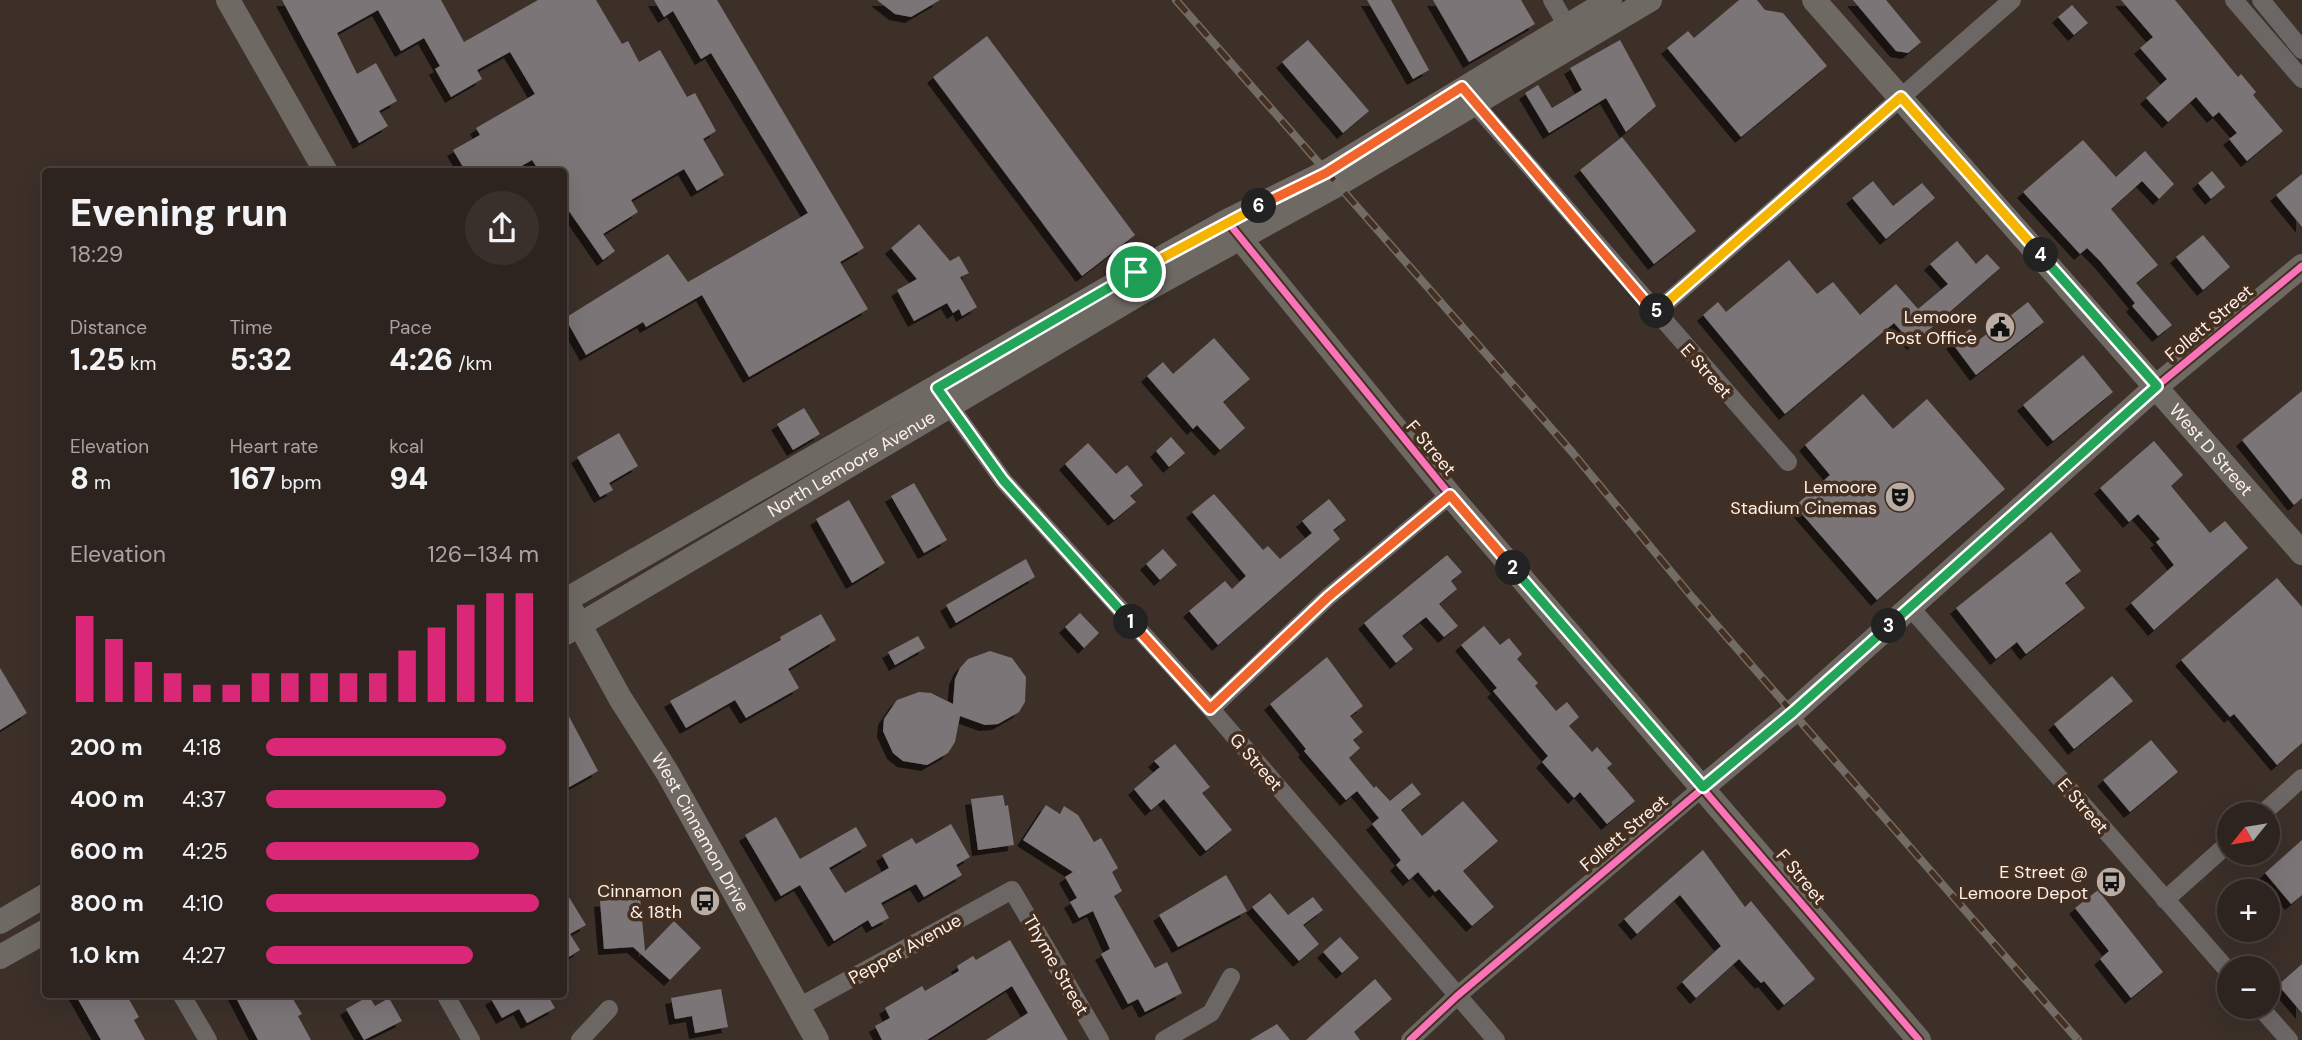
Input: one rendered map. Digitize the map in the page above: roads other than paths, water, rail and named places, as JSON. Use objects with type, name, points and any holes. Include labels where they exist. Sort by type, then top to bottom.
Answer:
[{"type":"street","points":[[228,0],[324,168]]},
{"type":"street","points":[[1552,0],[1571,33]]},
{"type":"street","name":"North Lemoore Avenue","points":[[1571,33],[1610,0]]},
{"type":"street","name":"North Lemoore Avenue","points":[[567,597],[943,397],[1233,229],[1337,185],[1467,95],[1571,33],[1650,0]]},
{"type":"street","name":"West D Street","points":[[1814,0],[2302,553]]},
{"type":"street","points":[[1655,313],[2012,0]]},
{"type":"street","points":[[2234,0],[2302,79]]},
{"type":"street","points":[[2261,0],[2302,50]]},
{"type":"street","name":"E Street","points":[[1467,95],[1788,462]]},
{"type":"street","name":"F Street","points":[[1233,229],[1450,495],[1919,1040]]},
{"type":"street","name":"Follett Street","points":[[1410,1040],[1457,996],[1793,712],[2157,386],[2302,266]]},
{"type":"street","name":"North Lemoore Avenue","points":[[572,630],[943,397]]},
{"type":"street","name":"G Street","points":[[943,397],[1003,480],[1210,709],[1496,1040]]},
{"type":"street","points":[[1210,709],[1328,597],[1450,495]]},
{"type":"street","name":"E Street","points":[[1910,607],[2217,958]]},
{"type":"street","name":"West Cinnamon Drive","points":[[567,611],[572,630],[667,772],[817,1040]]},
{"type":"street","points":[[2275,802],[2302,778]]},
{"type":"street","points":[[2165,900],[2217,854]]},
{"type":"street","name":"Pepper Avenue","points":[[799,1007],[1012,890]]},
{"type":"street","name":"Thyme Street","points":[[1012,890],[1100,1040]]},
{"type":"street","points":[[0,922],[42,897]]},
{"type":"street","points":[[0,957],[42,933]]},
{"type":"street","points":[[1164,1040],[1211,1013],[1231,977]]},
{"type":"street","points":[[183,998],[208,1040]]},
{"type":"street","points":[[447,998],[471,1040]]},
{"type":"street","points":[[580,1040],[610,1009]]},
{"type":"street","points":[[2270,1019],[2289,1040]]},
{"type":"railway","points":[[1176,0],[1572,452],[1692,597],[2078,1040]]},
{"type":"place","name":"Lemoore Post Office","points":[[2000,327]]},
{"type":"place","name":"Lemoore Stadium Cinemas","points":[[1900,497]]},
{"type":"place","name":"E Street @ Lemoore Depot","points":[[2111,882]]},
{"type":"place","name":"Cinnamon & 18th","points":[[705,901]]}]
